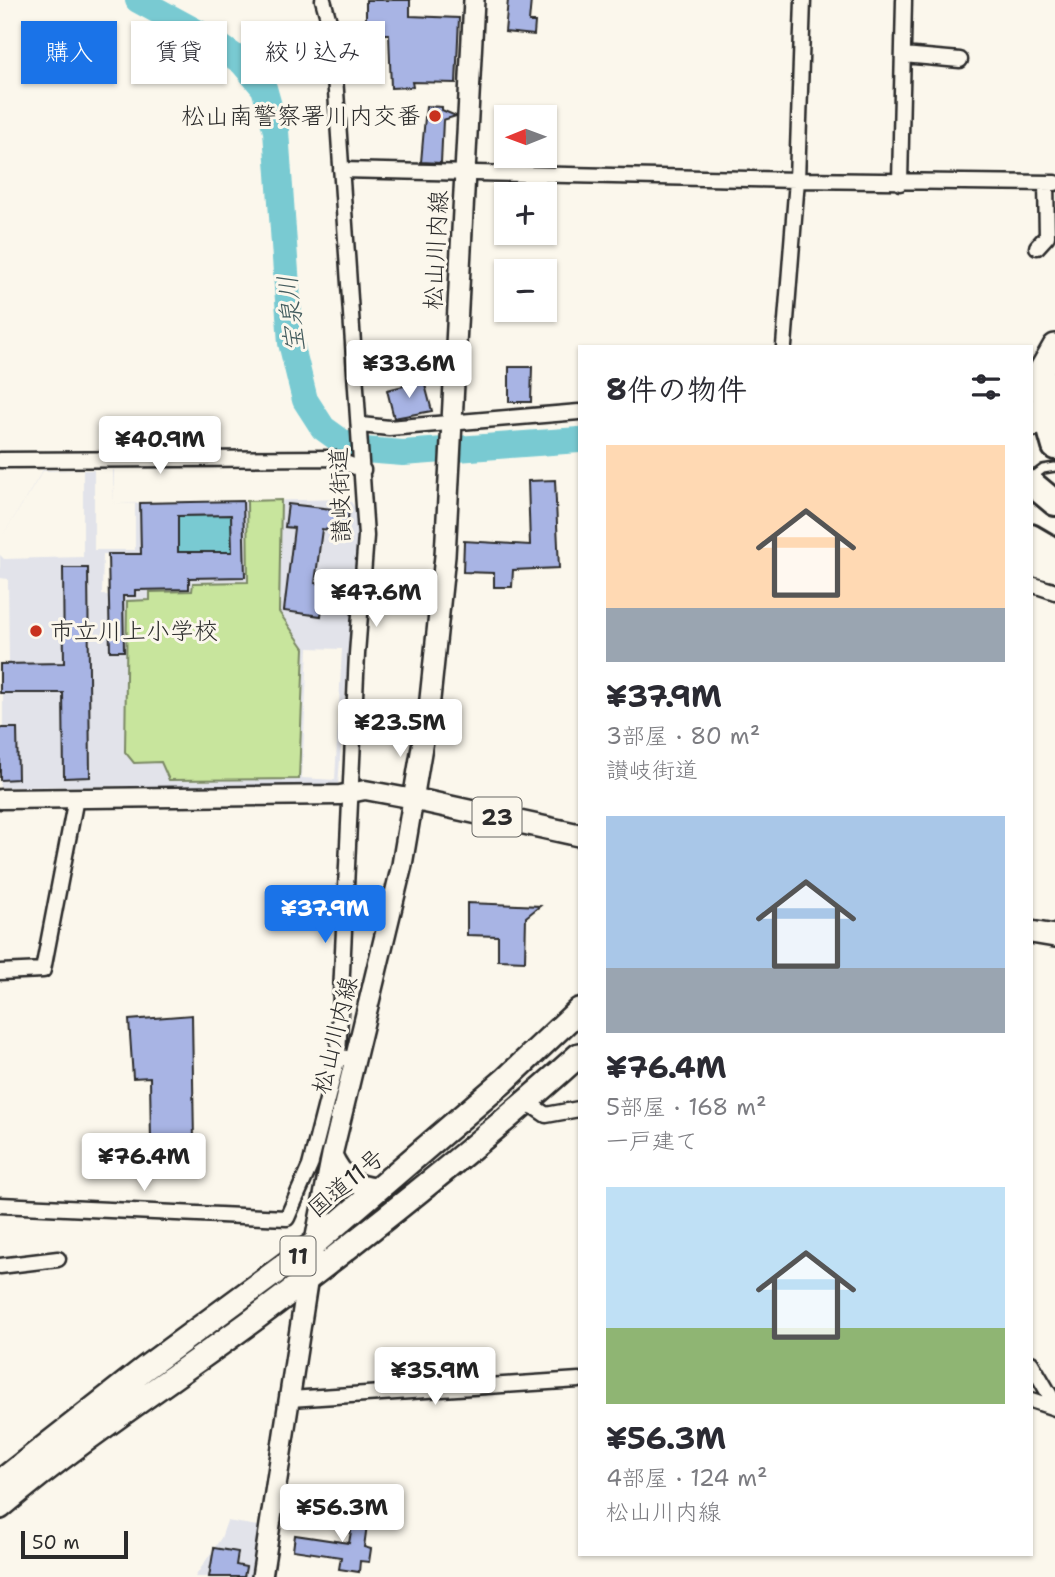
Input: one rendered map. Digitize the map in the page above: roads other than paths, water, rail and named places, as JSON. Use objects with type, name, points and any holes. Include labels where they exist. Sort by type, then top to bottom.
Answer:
[{"type":"highway","points":[[1033,419],[1047,374]]},
{"type":"highway","points":[[1055,419],[1051,433],[1055,447]]},
{"type":"highway","points":[[1033,483],[1052,501]]},
{"type":"highway","points":[[1036,545],[1055,569]]},
{"type":"highway","name":"国道11号","points":[[0,1482],[144,1369],[315,1243],[495,1088],[578,1011]]},
{"type":"highway","name":"国道11号","points":[[0,1507],[58,1460],[308,1277],[447,1170],[578,1056]]},
{"type":"main road","name":"松山川内線","points":[[262,1577],[308,1277],[346,1058],[402,865],[442,608],[474,0]]},
{"type":"main road","name":"23","points":[[414,799],[578,835]]},
{"type":"main road","points":[[1033,932],[1055,936]]},
{"type":"main road","points":[[331,1155],[340,1173],[352,1182],[363,1187],[377,1188]]},
{"type":"street","name":"讃岐街道","points":[[0,1205],[287,1218],[310,1166],[346,1058],[350,793],[366,536],[361,427],[332,32],[323,0]]},
{"type":"street","points":[[784,345],[797,180],[803,0]]},
{"type":"street","points":[[900,183],[904,0]]},
{"type":"street","points":[[903,55],[960,60]]},
{"type":"street","points":[[341,170],[900,183],[1051,183],[1047,236],[1037,247]]},
{"type":"street","points":[[361,427],[452,426],[578,412]]},
{"type":"street","points":[[0,460],[327,457],[363,467]]},
{"type":"street","points":[[1033,585],[1055,592]]},
{"type":"street","points":[[0,799],[350,793],[365,790],[414,799]]},
{"type":"street","points":[[0,972],[43,970],[76,798]]},
{"type":"street","points":[[527,1102],[546,1115],[578,1109]]},
{"type":"street","points":[[0,1266],[58,1259]]},
{"type":"street","points":[[1033,1367],[1055,1406]]},
{"type":"street","points":[[290,1399],[578,1380]]},
{"type":"street","points":[[1033,1400],[1055,1406]]},
{"type":"lane","points":[[1033,479],[1043,469],[1055,467]]},
{"type":"water","points":[[231,515],[232,552],[178,552],[178,516]]},
{"type":"waterway","name":"宝泉川","points":[[138,0],[206,37],[242,62],[264,88],[276,131],[291,343],[305,400],[323,428],[352,449],[403,453],[578,440]]},
{"type":"place","name":"松山南警察署川内交番","points":[[435,116]]},
{"type":"place","name":"市立川上小学校","points":[[36,631]]}]
